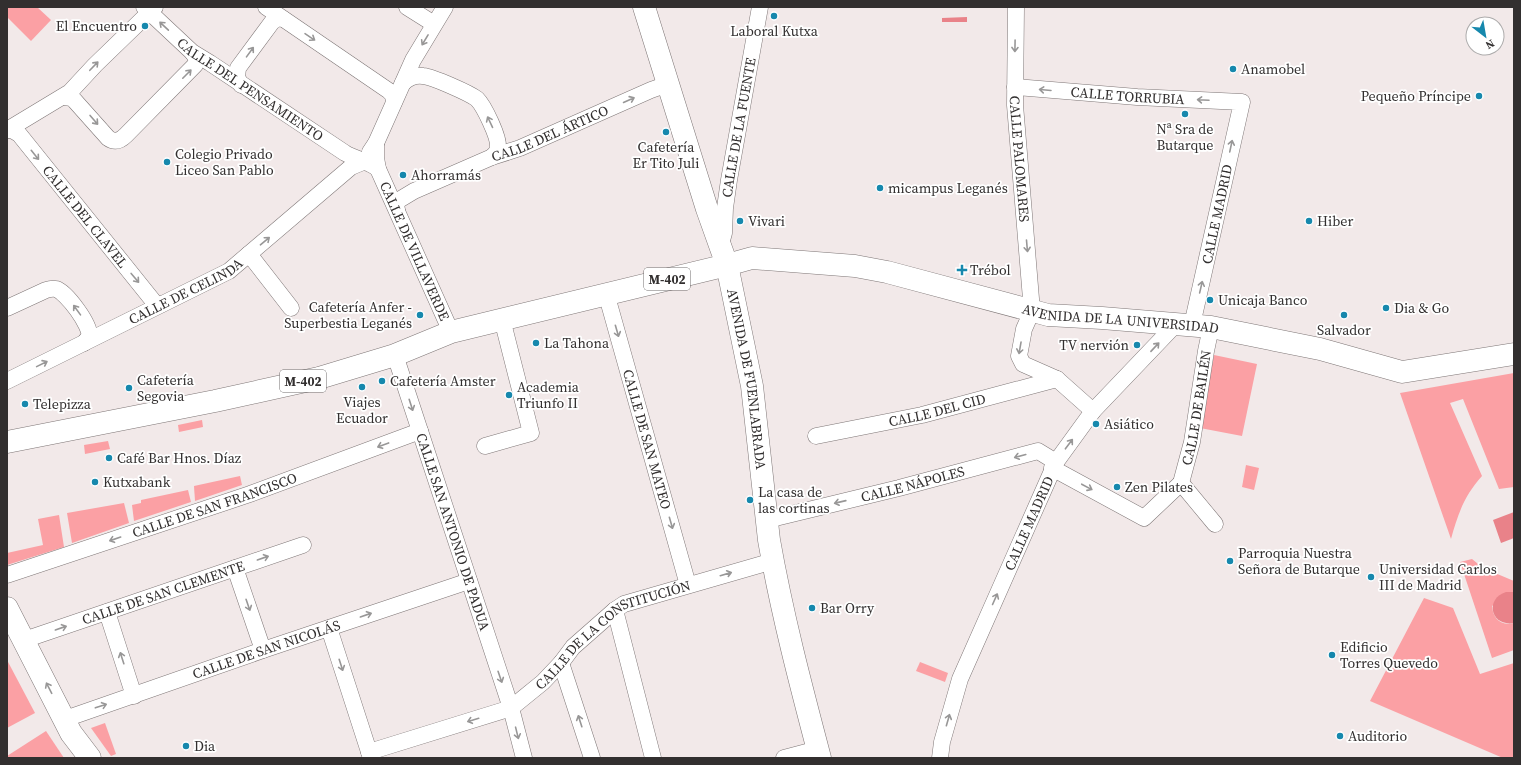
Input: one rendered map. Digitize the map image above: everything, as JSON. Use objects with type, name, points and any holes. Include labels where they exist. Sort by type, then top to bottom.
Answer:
[{"type":"main road","name":"AVENIDA DE FUENLABRADA","points":[[644,7],[707,209],[724,256],[752,386],[773,561],[792,651],[819,754]]},
{"type":"main road","name":"M-402","points":[[8,442],[319,378],[394,355],[451,332],[606,293],[724,256]]},
{"type":"main road","name":"AVENIDA DE LA UNIVERSIDAD","points":[[724,256],[855,266],[887,272],[1048,315],[1193,325],[1320,349],[1402,372],[1514,354]]},
{"type":"main road","points":[[7,608],[71,732],[90,758]]},
{"type":"street","points":[[266,7],[389,91],[393,95],[394,102]]},
{"type":"street","points":[[407,7],[434,24]]},
{"type":"street","name":"CALLE DE VILLAVERDE","points":[[353,157],[364,157],[370,152],[376,143],[413,60],[445,7]]},
{"type":"street","name":"CALLE DE LA FUENTE","points":[[724,256],[725,208],[728,180],[760,7]]},
{"type":"street","name":"CALLE PALOMARES","points":[[1016,7],[1015,87],[1032,311]]},
{"type":"street","points":[[8,130],[64,97],[149,9]]},
{"type":"street","name":"CALLE DEL PENSAMIENTO","points":[[149,9],[193,53],[353,157]]},
{"type":"street","points":[[241,85],[237,78],[238,68],[272,22],[278,18],[283,19]]},
{"type":"street","points":[[64,97],[75,100],[108,138],[112,141],[119,140],[126,135],[195,65],[197,59],[193,53]]},
{"type":"street","points":[[403,83],[411,77],[426,77],[466,92],[477,100],[484,108],[498,142],[498,149],[492,157]]},
{"type":"street","name":"CALLE DEL ÁRTICO","points":[[397,210],[397,203],[402,197],[408,194],[492,157],[514,150],[668,84]]},
{"type":"street","name":"CALLE TORRUBIA","points":[[1015,87],[1137,97],[1242,102]]},
{"type":"street","name":"CALLE MADRID","points":[[940,758],[942,742],[960,678],[1054,465],[1093,411],[1193,325],[1242,102]]},
{"type":"street","name":"CALLE DEL CLAVEL","points":[[8,130],[12,130],[19,134],[154,302],[159,305],[162,304]]},
{"type":"street","name":"CALLE DE VILLAVERDE","points":[[376,143],[378,169],[451,332]]},
{"type":"street","name":"CALLE DE VILLAVERDE","points":[[353,157],[378,169]]},
{"type":"street","name":"CALLE DE CELINDA","points":[[7,381],[229,271],[354,164],[353,157]]},
{"type":"street","points":[[249,254],[291,308]]},
{"type":"street","points":[[7,308],[46,290],[57,290],[69,300],[89,329],[89,337],[84,343]]},
{"type":"street","name":"CALLE DE SAN MATEO","points":[[606,293],[688,585]]},
{"type":"street","points":[[1032,311],[1024,329],[1019,356],[1023,364],[1057,379],[1093,411]]},
{"type":"street","points":[[485,446],[531,433],[502,319]]},
{"type":"street","name":"CALLE DE BAILÉN","points":[[1193,325],[1206,351],[1192,442],[1181,483],[1214,524]]},
{"type":"street","name":"CALLE SAN ANTONIO DE PADUA","points":[[394,355],[511,708]]},
{"type":"street","name":"CALLE DEL CID","points":[[816,436],[922,415],[1057,379]]},
{"type":"street","name":"CALLE DE SAN FRANCISCO","points":[[7,575],[250,494],[420,431]]},
{"type":"street","name":"CALLE NÁPOLES","points":[[767,520],[899,488],[1038,451],[1054,465],[1144,518],[1181,483]]},
{"type":"street","name":"CALLE DE SAN CLEMENTE","points":[[24,640],[303,545]]},
{"type":"street","name":"CALLE DE LA CONSTITUCIÓN","points":[[511,708],[543,682],[561,663],[573,647],[615,610],[624,604],[773,561]]},
{"type":"street","points":[[235,568],[263,650]]},
{"type":"street","name":"CALLE DE SAN NICOLÁS","points":[[65,719],[263,650],[469,581]]},
{"type":"street","points":[[615,610],[654,758]]},
{"type":"street","points":[[107,612],[134,696]]},
{"type":"street","points":[[329,628],[370,755],[511,708],[524,758]]},
{"type":"street","points":[[561,663],[592,758]]},
{"type":"street","points":[[784,758],[819,754]]},
{"type":"shaded area","points":[[7,7],[37,7],[51,20],[31,41],[7,17]]},
{"type":"shaded area","points":[[967,17],[967,22],[942,22],[942,18]]},
{"type":"shaded area","points":[[1214,355],[1257,364],[1242,436],[1200,428]]},
{"type":"shaded area","points":[[1514,373],[1514,487],[1499,489],[1463,399],[1450,403],[1482,476],[1462,506],[1451,539],[1400,393]]},
{"type":"shaded area","points":[[202,420],[203,427],[179,432],[178,425]]},
{"type":"shaded area","points":[[108,441],[110,449],[85,454],[84,445]]},
{"type":"shaded area","points":[[1246,465],[1259,468],[1254,490],[1242,487]]},
{"type":"shaded area","points":[[240,476],[242,485],[195,501],[194,486]]},
{"type":"shaded area","points":[[188,490],[191,502],[134,521],[132,505],[141,503],[141,500]]},
{"type":"shaded area","points":[[124,503],[129,523],[72,543],[67,513]]},
{"type":"shaded area","points":[[1514,512],[1514,538],[1501,543],[1493,520]]},
{"type":"shaded area","points":[[59,515],[64,547],[7,565],[7,553],[43,545],[38,519]]},
{"type":"shaded area","points":[[1472,559],[1483,568],[1514,581],[1514,592],[1511,592],[1492,606],[1494,615],[1498,620],[1509,624],[1514,623],[1514,650],[1492,658],[1460,562]]},
{"type":"shaded area","points":[[1506,592],[1514,592],[1514,623],[1500,621],[1493,612],[1495,600]]},
{"type":"shaded area","points":[[1424,598],[1453,608],[1480,674],[1514,663],[1514,758],[1503,758],[1370,701]]},
{"type":"shaded area","points":[[7,660],[35,713],[7,728]]},
{"type":"shaded area","points":[[920,662],[948,673],[945,682],[916,671]]},
{"type":"shaded area","points":[[105,723],[116,754],[111,756],[91,728]]},
{"type":"shaded area","points":[[46,731],[64,758],[7,758],[7,756]]},
{"type":"place","name":"Laboral Kutxa","points":[[774,16]]},
{"type":"place","name":"El Encuentro","points":[[145,26]]},
{"type":"place","name":"Anamobel","points":[[1233,69]]},
{"type":"place","name":"Pequeño Príncipe","points":[[1479,96]]},
{"type":"place","name":"Nª Sra de Butarque","points":[[1185,114]]},
{"type":"place","name":"Cafetería Er Tito Juli","points":[[666,132]]},
{"type":"place","name":"Colegio Privado Liceo San Pablo","points":[[167,162]]},
{"type":"place","name":"Ahorramás","points":[[403,175]]},
{"type":"place","name":"micampus Leganés","points":[[880,188]]},
{"type":"place","name":"Vivari","points":[[740,221]]},
{"type":"place","name":"Hiber","points":[[1309,221]]},
{"type":"place","name":"Trébol","points":[[962,270]]},
{"type":"place","name":"Unicaja Banco","points":[[1210,300]]},
{"type":"place","name":"Dia & Go","points":[[1386,308]]},
{"type":"place","name":"Cafetería Anfer - Superbestia Leganés","points":[[420,315]]},
{"type":"place","name":"Salvador","points":[[1344,315]]},
{"type":"place","name":"La Tahona","points":[[536,343]]},
{"type":"place","name":"TV nervión","points":[[1137,345]]},
{"type":"place","name":"Cafetería Amster","points":[[382,381]]},
{"type":"place","name":"Viajes Ecuador","points":[[362,387]]},
{"type":"place","name":"Cafetería Segovia","points":[[129,388]]},
{"type":"place","name":"Academia Triunfo II","points":[[509,395]]},
{"type":"place","name":"Telepizza","points":[[25,404]]},
{"type":"place","name":"Asiático","points":[[1096,424]]},
{"type":"place","name":"Café Bar Hnos. Díaz","points":[[109,458]]},
{"type":"place","name":"Kutxabank","points":[[95,482]]},
{"type":"place","name":"Zen Pilates","points":[[1117,487]]},
{"type":"place","name":"La casa de las cortinas","points":[[750,500]]},
{"type":"place","name":"Parroquia Nuestra Señora de Butarque","points":[[1230,561]]},
{"type":"place","name":"Universidad Carlos III de Madrid","points":[[1371,577]]},
{"type":"place","name":"Bar Orry","points":[[812,608]]},
{"type":"place","name":"Edificio Torres Quevedo","points":[[1332,655]]},
{"type":"place","name":"Auditorio","points":[[1340,736]]},
{"type":"place","name":"Dia","points":[[186,746]]}]
